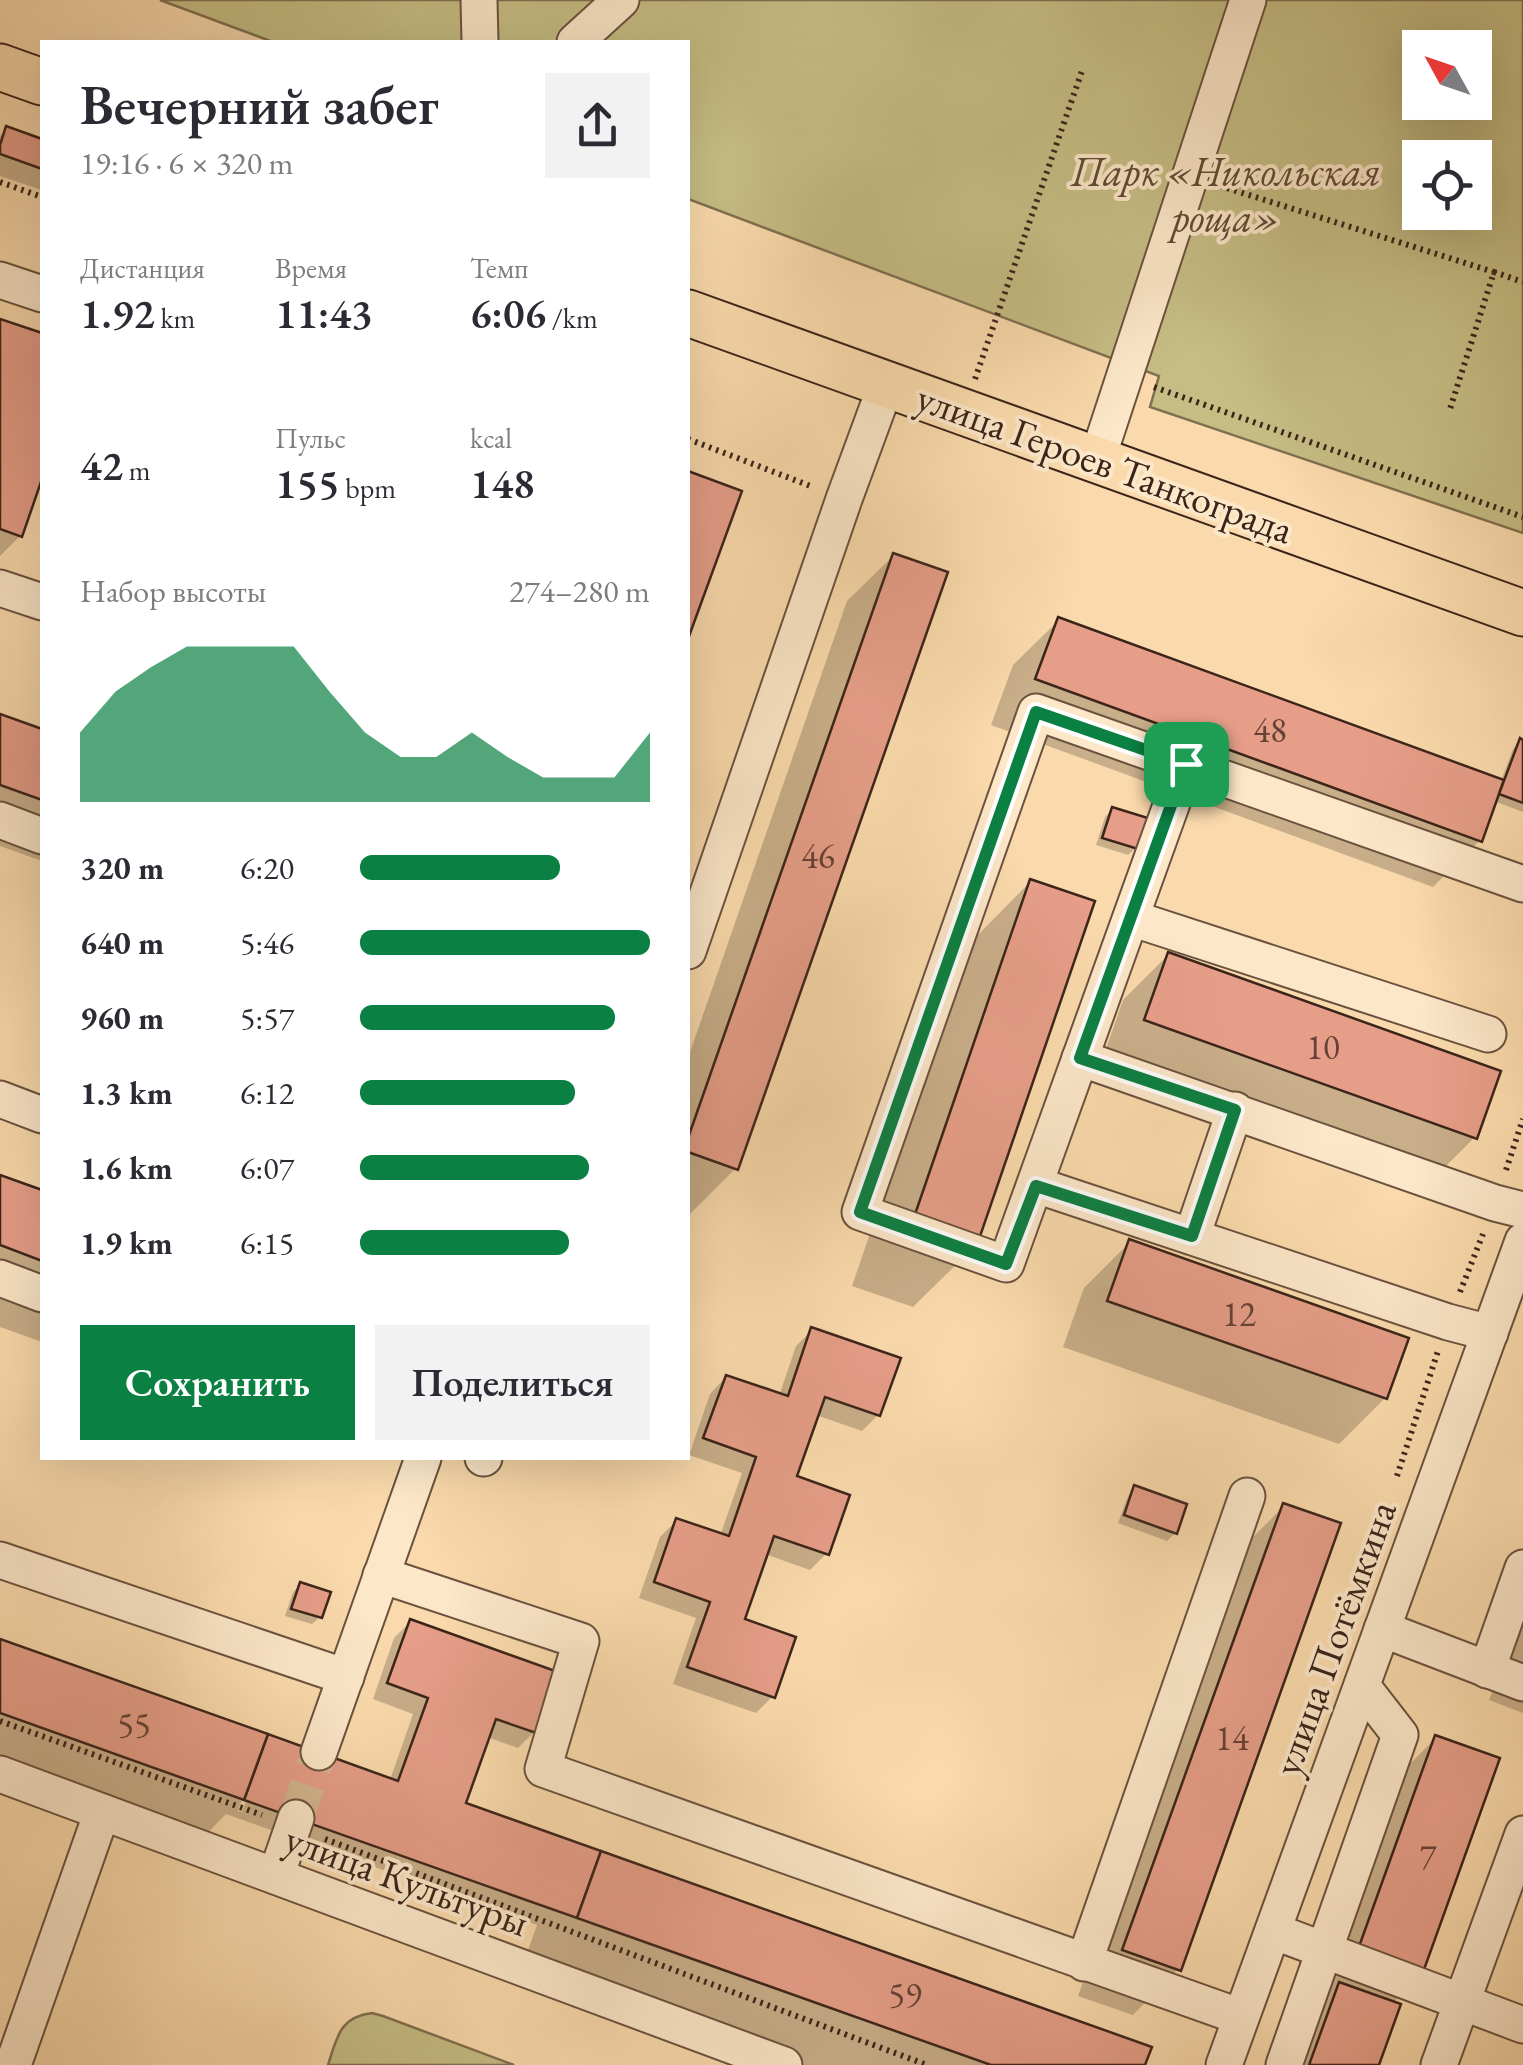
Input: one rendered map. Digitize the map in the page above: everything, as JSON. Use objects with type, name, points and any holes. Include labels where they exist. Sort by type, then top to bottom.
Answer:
[{"type":"main road","points":[[0,67],[40,81]]},
{"type":"main road","name":"улица Героев Танкограда","points":[[690,315],[1523,613]]},
{"type":"street","points":[[480,0],[480,40]]},
{"type":"street","points":[[577,40],[621,0]]},
{"type":"street","points":[[1097,460],[1248,0]]},
{"type":"street","points":[[0,280],[40,293]]},
{"type":"street","points":[[690,946],[886,385]]},
{"type":"street","points":[[0,588],[40,595]]},
{"type":"street","points":[[1186,764],[1006,1264],[860,1212],[1036,712],[1186,764],[1523,884]]},
{"type":"street","points":[[0,820],[40,835]]},
{"type":"street","points":[[1131,918],[1488,1034]]},
{"type":"street","points":[[1080,1058],[1523,1210]]},
{"type":"street","points":[[0,1099],[40,1114]]},
{"type":"street","points":[[1192,1236],[1235,1110]]},
{"type":"street","points":[[1036,1186],[1490,1333]]},
{"type":"street","name":"улица Потёмкина","points":[[1224,2065],[1523,1241]]},
{"type":"street","points":[[0,1278],[40,1293]]},
{"type":"street","points":[[319,1752],[422,1460]]},
{"type":"street","points":[[1084,1963],[1247,1496]]},
{"type":"street","points":[[0,1560],[346,1677]]},
{"type":"street","points":[[1487,1670],[1523,1568]]},
{"type":"street","points":[[381,1575],[581,1640],[542,1769],[1241,2017]]},
{"type":"street","points":[[1382,1629],[1523,1683]]},
{"type":"street","points":[[1284,2065],[1400,1735],[1362,1686]]},
{"type":"street","name":"улица Культуры","points":[[0,1774],[276,1876],[724,2055],[784,2065]]},
{"type":"street","points":[[13,2065],[102,1812]]},
{"type":"street","points":[[276,1876],[295,1823]]},
{"type":"street","points":[[1439,2065],[1523,1834]]},
{"type":"street","points":[[1273,1931],[1523,2025]]},
{"type":"path","points":[[963,412],[1083,68]]},
{"type":"path","points":[[1190,177],[1523,282]]},
{"type":"path","points":[[0,182],[40,196]]},
{"type":"path","points":[[1448,412],[1494,272]]},
{"type":"path","points":[[1125,377],[1523,517]]},
{"type":"path","points":[[690,441],[844,499]]},
{"type":"path","points":[[0,1721],[295,1823],[927,2065]]},
{"type":"green space","name":"Парк «Никольская роща»","points":[[160,0],[1523,0],[1523,533],[1150,407],[1159,376],[690,200],[690,40],[268,40]]},
{"type":"green space","points":[[372,2013],[514,2065],[328,2065],[346,2024]]},
{"type":"building","points":[[6,126],[40,138],[40,168],[0,154]]},
{"type":"building","points":[[0,319],[40,332],[40,485],[22,537],[0,529]]},
{"type":"building","points":[[690,472],[742,491],[690,634]]},
{"type":"building","points":[[893,553],[948,572],[738,1170],[690,1153],[690,1132]]},
{"type":"building","points":[[1058,617],[1504,780],[1482,842],[1035,679]]},
{"type":"building","points":[[0,714],[40,728],[40,799],[0,785]]},
{"type":"building","points":[[1520,738],[1523,740],[1523,803],[1499,794]]},
{"type":"building","points":[[1112,807],[1148,818],[1138,849],[1102,838]]},
{"type":"building","points":[[1030,879],[1095,901],[976,1248],[911,1226]]},
{"type":"building","points":[[1168,952],[1501,1071],[1477,1139],[1144,1020]]},
{"type":"building","points":[[0,1175],[40,1189],[40,1260],[0,1245]]},
{"type":"building","points":[[1129,1239],[1409,1338],[1387,1399],[1107,1301]]},
{"type":"building","points":[[811,1327],[901,1358],[880,1416],[825,1397],[797,1476],[850,1495],[829,1555],[774,1536],[745,1619],[796,1637],[775,1698],[687,1667],[710,1602],[654,1582],[676,1518],[729,1536],[756,1457],[703,1438],[726,1375],[788,1396]]},
{"type":"building","points":[[1134,1485],[1187,1504],[1177,1534],[1124,1515]]},
{"type":"building","points":[[1283,1503],[1341,1523],[1181,1971],[1122,1950]]},
{"type":"building","points":[[300,1582],[331,1592],[322,1618],[291,1609]]},
{"type":"building","points":[[410,1619],[558,1672],[536,1733],[496,1719],[466,1803],[601,1851],[577,1918],[244,1800],[268,1734],[398,1781],[428,1698],[387,1683]]},
{"type":"building","points":[[0,1639],[268,1734],[244,1800],[0,1713]]},
{"type":"building","points":[[1435,1735],[1500,1758],[1421,1978],[1356,1955]]},
{"type":"building","points":[[601,1851],[1152,2047],[1145,2065],[991,2065],[577,1918]]},
{"type":"building","points":[[1339,1982],[1401,2004],[1379,2065],[1309,2065]]},
{"type":"tunnel","points":[[296,1818],[319,1752]]},
{"type":"route","points":[[1036,712],[1186,764],[1080,1058],[1235,1110],[1192,1236],[1036,1186],[1006,1264],[860,1212],[1036,712]]}]
